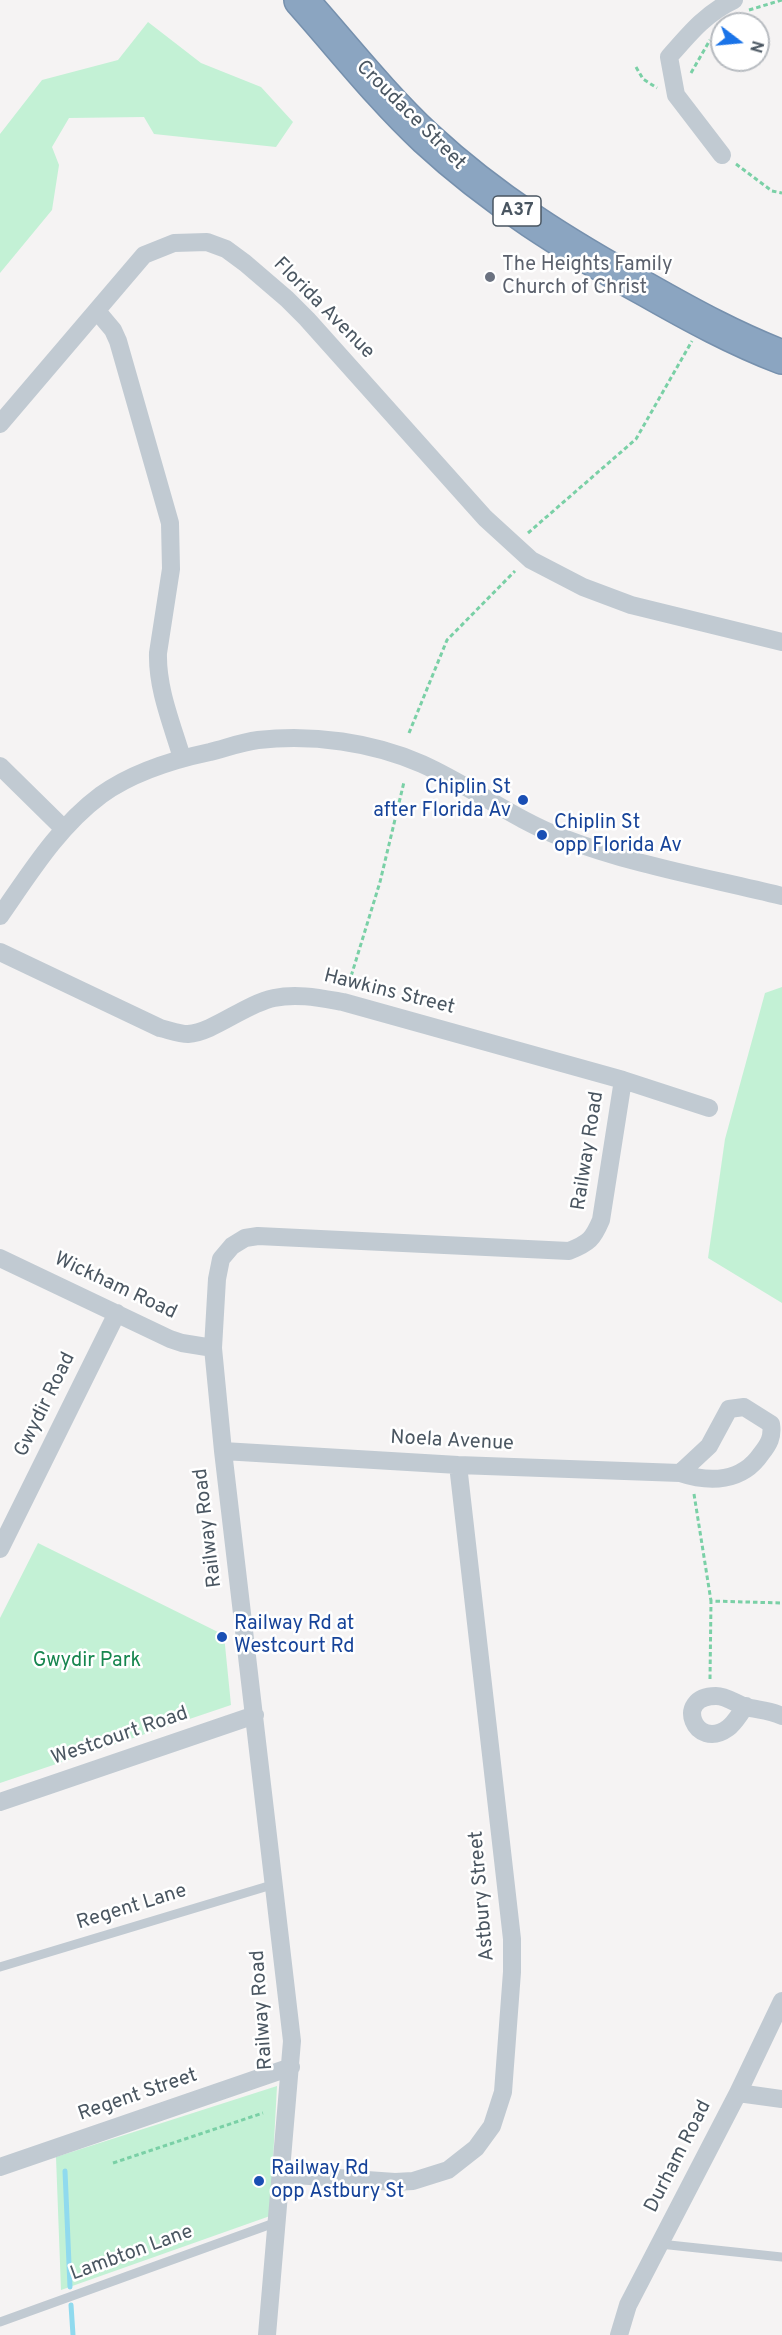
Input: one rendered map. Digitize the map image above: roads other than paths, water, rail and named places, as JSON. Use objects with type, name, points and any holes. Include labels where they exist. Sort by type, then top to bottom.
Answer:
[{"type":"highway","name":"Croudace Street","points":[[301,0],[425,137],[491,194],[555,237],[704,322],[782,357]]},
{"type":"street","points":[[722,155],[676,96],[669,57],[701,20],[739,6]]},
{"type":"street","name":"Florida Avenue","points":[[0,424],[144,255],[158,248],[189,241],[207,242],[226,249],[266,280],[300,312],[485,518],[531,560],[583,587],[622,602],[782,642]]},
{"type":"street","points":[[97,311],[113,330],[118,341],[170,523],[171,569],[158,666],[160,683],[182,758]]},
{"type":"street","points":[[0,916],[47,849],[64,829],[102,794],[148,769],[182,758],[256,740],[277,739],[319,739],[372,748],[423,765],[505,811],[562,838],[629,858],[782,896]]},
{"type":"street","points":[[0,766],[64,829]]},
{"type":"street","name":"Hawkins Street","points":[[0,952],[160,1028],[178,1033],[187,1034],[207,1028],[236,1012],[272,998],[294,995],[318,997],[623,1080],[709,1108]]},
{"type":"street","name":"Railway Road","points":[[267,2335],[292,2041],[213,1348],[217,1279],[221,1259],[232,1246],[245,1238],[258,1236],[569,1251],[585,1245],[595,1235],[601,1220],[623,1080]]},
{"type":"street","name":"Wickham Road","points":[[0,1258],[182,1343],[213,1348]]},
{"type":"street","name":"Gwydir Road","points":[[0,1549],[117,1313]]},
{"type":"street","name":"Noela Avenue","points":[[223,1451],[458,1465],[680,1473],[693,1478],[717,1479],[744,1472],[756,1462],[770,1442],[771,1424],[744,1407],[729,1409],[709,1446],[680,1473]]},
{"type":"street","name":"Astbury Street","points":[[281,2174],[395,2182],[431,2177],[455,2166],[476,2148],[492,2126],[501,2101],[512,1972],[512,1939],[458,1465]]},
{"type":"street","points":[[746,1707],[762,1709],[782,1716]]},
{"type":"street","name":"Westcourt Road","points":[[0,1802],[255,1715]]},
{"type":"street","name":"Durham Road","points":[[619,2335],[628,2305],[738,2093],[782,2001]]},
{"type":"street","name":"Regent Street","points":[[0,2167],[291,2067]]},
{"type":"street","points":[[738,2093],[782,2099]]},
{"type":"lane","name":"Regent Lane","points":[[0,1967],[275,1884]]},
{"type":"lane","name":"Lambton Lane","points":[[0,2322],[277,2222]]},
{"type":"lane","points":[[660,2244],[782,2257]]},
{"type":"waterway","points":[[65,2171],[70,2287]]},
{"type":"waterway","points":[[71,2305],[73,2335]]},
{"type":"place","name":"The Heights Family Church of Christ","points":[[490,277]]},
{"type":"place","name":"Chiplin St after Florida Av","points":[[523,800]]},
{"type":"place","name":"Chiplin St opp Florida Av","points":[[542,835]]},
{"type":"place","name":"Railway Rd at Westcourt Rd","points":[[222,1637]]},
{"type":"place","name":"Railway Rd opp Astbury St","points":[[259,2181]]},
{"type":"park label","name":"Gwydir Park","points":[[87,1662]]}]
